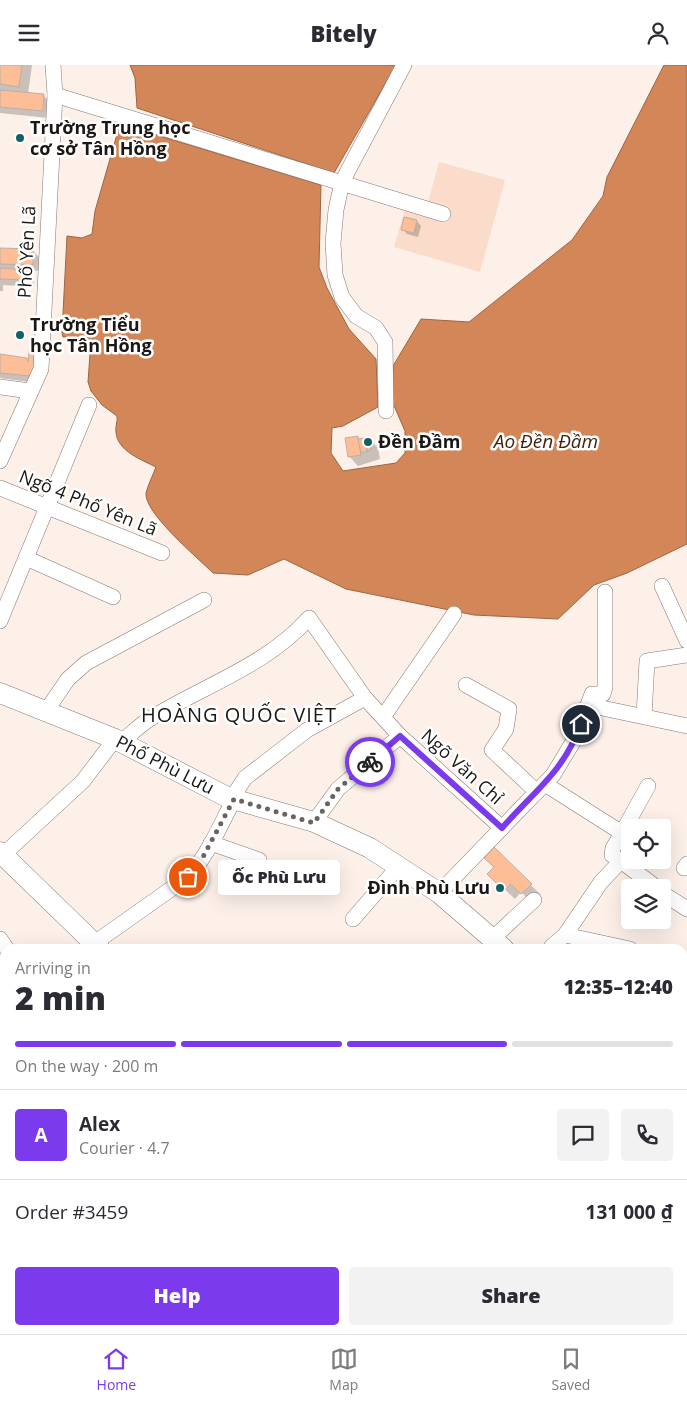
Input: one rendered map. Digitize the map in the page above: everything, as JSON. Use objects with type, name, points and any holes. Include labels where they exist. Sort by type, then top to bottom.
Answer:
[{"type":"main road","name":"Phố Phù Lưu","points":[[0,693],[118,740],[233,799],[314,823],[370,848],[439,893],[495,944]]},
{"type":"main road","points":[[3,860],[90,944]]},
{"type":"street","name":"Phố Yên Lã","points":[[0,461],[41,369],[55,95],[53,65]]},
{"type":"street","points":[[386,411],[385,342],[376,328],[356,316],[342,297],[335,275],[333,243],[336,210],[342,182],[404,65]]},
{"type":"street","points":[[55,95],[443,214]]},
{"type":"street","points":[[0,387],[30,391]]},
{"type":"street","points":[[0,621],[89,405]]},
{"type":"street","name":"Ngõ 4 Phố Yên Lã","points":[[0,488],[162,553]]},
{"type":"street","points":[[26,558],[113,597]]},
{"type":"street","points":[[662,586],[687,641]]},
{"type":"street","points":[[439,893],[553,775],[576,737],[592,694],[603,694],[605,687],[605,592]]},
{"type":"street","points":[[46,711],[68,679],[86,663],[204,599]]},
{"type":"street","points":[[382,717],[454,614]]},
{"type":"street","points":[[3,860],[83,781],[118,740],[148,721],[252,665],[292,637],[309,618],[365,699],[400,736]]},
{"type":"street","points":[[644,716],[648,661],[687,655]]},
{"type":"street","points":[[466,685],[509,709],[506,729],[492,750],[541,788],[621,832]]},
{"type":"street","points":[[97,944],[188,877],[197,868],[245,778],[307,730],[365,699]]},
{"type":"street","points":[[588,705],[687,726]]},
{"type":"street","name":"Ngõ Văn Chỉ","points":[[314,823],[338,789],[400,736],[502,828]]},
{"type":"street","points":[[630,819],[648,786]]},
{"type":"street","points":[[554,944],[565,935],[601,882],[621,861],[612,855],[613,848],[621,835]]},
{"type":"street","points":[[211,843],[259,860]]},
{"type":"street","points":[[353,919],[399,866]]},
{"type":"street","points":[[632,869],[645,879]]},
{"type":"street","points":[[671,899],[687,909]]},
{"type":"street","points":[[495,944],[534,900]]},
{"type":"street","points":[[565,935],[607,944]]},
{"type":"shaded area","points":[[439,162],[505,180],[480,272],[394,247],[405,209],[425,214]]},
{"type":"water","points":[[130,65],[396,65],[334,173],[137,108],[135,78]]},
{"type":"water","name":"Ao Đền Đầm","points":[[664,65],[687,65],[687,544],[627,573],[594,585],[558,619],[474,615],[346,589],[284,559],[248,575],[213,573],[173,535],[162,523],[148,502],[146,493],[156,467],[137,458],[121,445],[117,439],[116,432],[117,416],[102,405],[91,391],[88,382],[90,354],[87,348],[68,337],[63,337],[62,333],[67,236],[82,238],[92,234],[95,211],[120,124],[321,185],[319,267],[327,288],[349,329],[376,359],[378,407],[343,426],[332,428],[331,453],[343,471],[396,463],[405,453],[405,431],[392,401],[393,366],[421,319],[469,322],[572,240],[603,196],[607,177]]},
{"type":"building","points":[[0,65],[22,65],[19,87],[0,84]]},
{"type":"building","points":[[0,90],[44,94],[43,111],[0,107]]},
{"type":"building","points":[[404,217],[417,220],[414,233],[401,230]]},
{"type":"building","points":[[0,248],[33,249],[33,265],[0,264]]},
{"type":"building","points":[[0,268],[28,270],[27,280],[0,279]]},
{"type":"building","points":[[30,343],[37,344],[36,370],[30,376],[0,373],[0,354],[27,358],[28,362]]},
{"type":"building","points":[[358,436],[361,455],[348,457],[345,438]]},
{"type":"building","points":[[365,438],[369,438],[371,450],[367,451]]},
{"type":"building","points":[[365,438],[367,452],[361,452],[358,439]]},
{"type":"building","points":[[494,847],[532,884],[521,894],[511,884],[504,891],[487,874],[494,867],[484,858]]},
{"type":"way so far","points":[[188,877],[197,868],[234,799],[314,823],[338,789],[370,762]]},
{"type":"place","name":"Trường Trung học cơ sở Tân Hồng","points":[[20,138]]},
{"type":"place","name":"Trường Tiểu học Tân Hồng","points":[[20,335]]},
{"type":"place","name":"Đền Đầm","points":[[368,442]]},
{"type":"place","name":"Ốc Phù Lưu","points":[[188,877]]},
{"type":"place","name":"Đình Phù Lưu","points":[[500,888]]},
{"type":"district","name":"HOÀNG QUỐC VIỆT","points":[[239,715]]},
{"type":"route","points":[[370,762],[400,736],[502,828],[553,775],[567,754],[581,724]]}]
